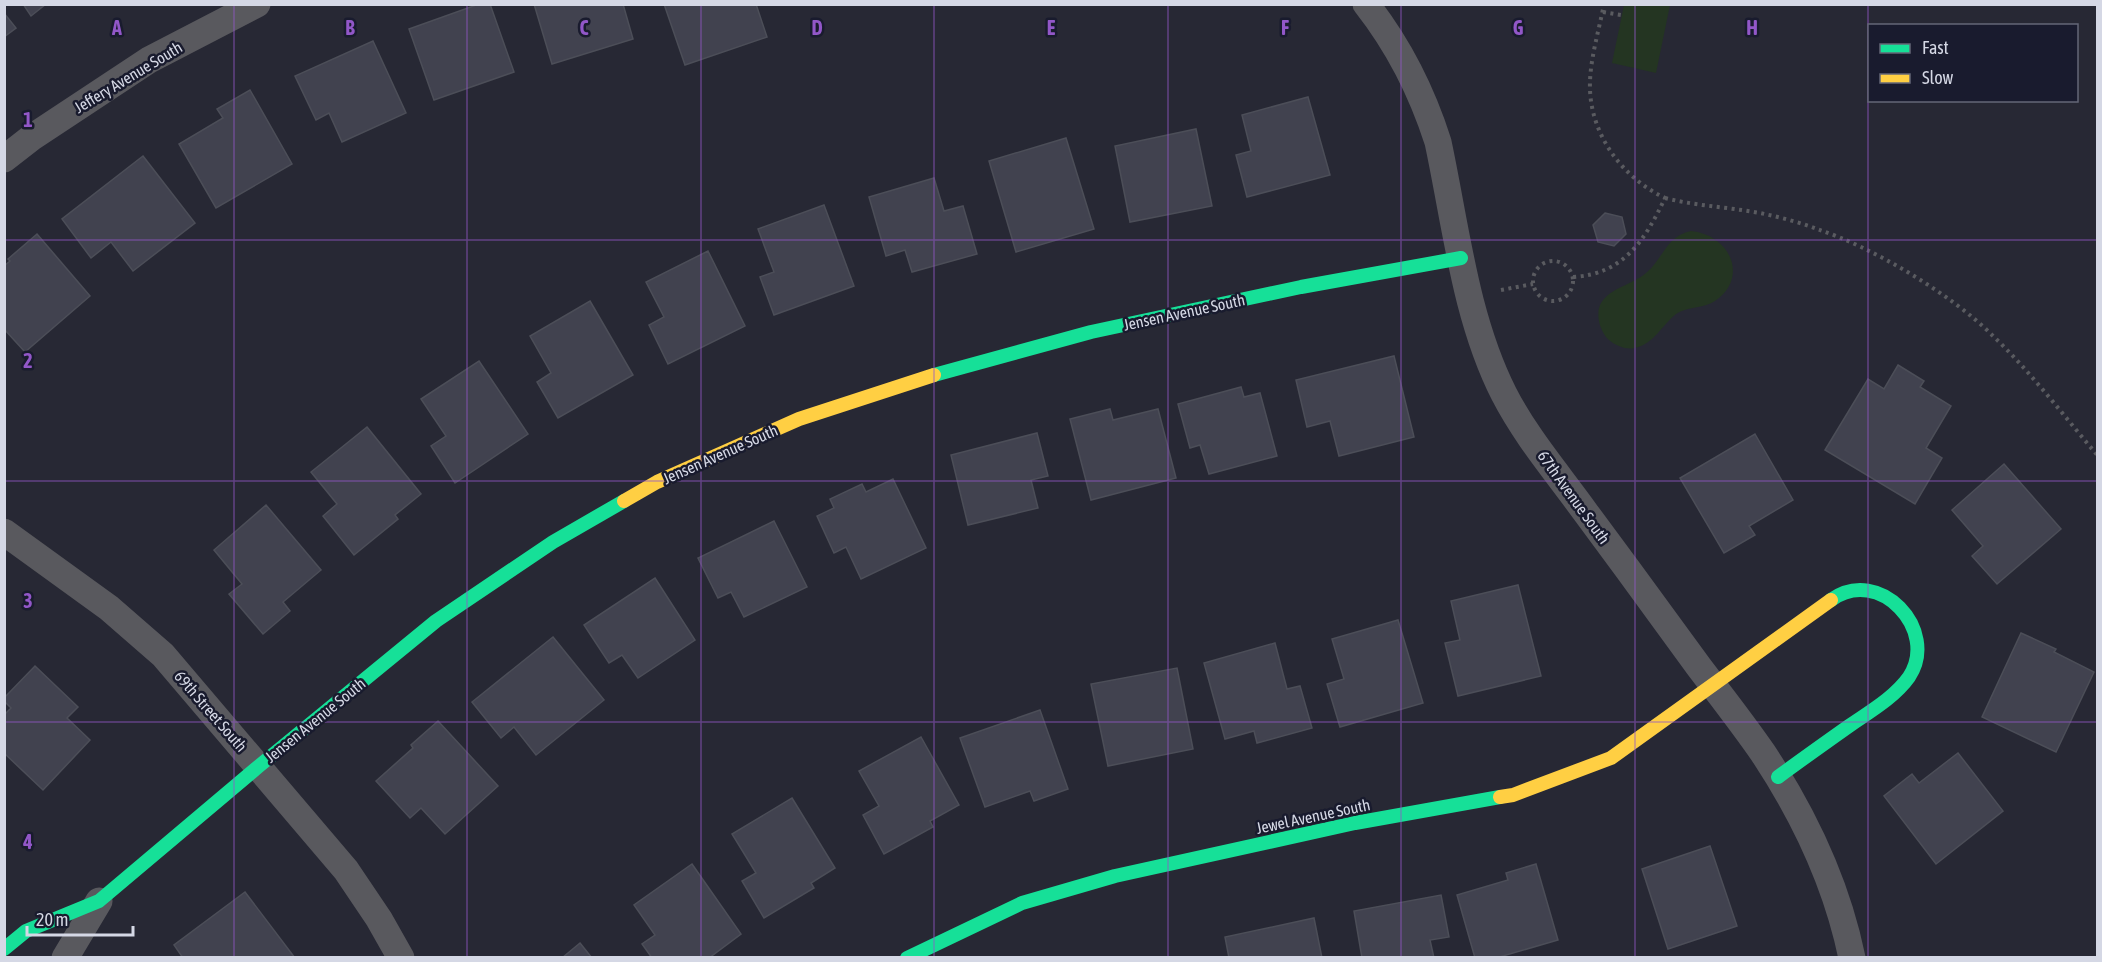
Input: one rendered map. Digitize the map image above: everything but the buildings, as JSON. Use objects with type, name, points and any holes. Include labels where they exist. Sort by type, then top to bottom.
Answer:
[{"type":"street","name":"Jeffery Avenue South","points":[[4,159],[31,138],[149,60],[257,4]]},
{"type":"street","name":"67th Avenue South","points":[[1366,4],[1386,30],[1403,59],[1429,114],[1438,142],[1461,258],[1483,343],[1492,369],[1509,403],[1540,450],[1745,727],[1778,777],[1823,866],[1837,900],[1852,957]]},
{"type":"street","name":"Jensen Avenue South","points":[[65,957],[99,902],[259,766],[436,621],[553,542],[657,482],[799,419],[922,378],[1091,332],[1301,287],[1461,258]]},
{"type":"street","name":"69th Street South","points":[[4,532],[109,608],[163,655],[346,870],[401,957]]},
{"type":"street","name":"Jewel Avenue South","points":[[907,957],[1022,903],[1115,876],[1355,823],[1513,795],[1611,758],[1826,603],[1846,591],[1865,589],[1884,595],[1911,623],[1918,641],[1917,661],[1908,677],[1892,694],[1778,777]]},
{"type":"street","name":"Jensen Avenue South","points":[[4,949],[26,931],[99,902]]},
{"type":"path","points":[[1604,4],[1590,81],[1594,117],[1607,147],[1635,180],[1665,198],[1689,204],[1760,213],[1819,229],[1903,271],[1958,306],[1993,335],[2097,456]]},
{"type":"path","points":[[1603,12],[1622,15]]},
{"type":"path","points":[[1573,277],[1599,273],[1610,269],[1622,260],[1648,231],[1665,198]]},
{"type":"path","points":[[1553,261],[1566,265],[1574,284],[1568,296],[1557,302],[1544,300],[1533,285],[1533,277],[1540,266],[1553,261]]},
{"type":"path","points":[[1511,288],[1533,285]]},
{"type":"green space","points":[[1624,5],[1670,5],[1656,73],[1612,63]]},
{"type":"green space","points":[[1691,231],[1705,234],[1716,240],[1731,259],[1733,270],[1731,281],[1725,292],[1710,304],[1676,314],[1642,346],[1628,348],[1612,342],[1604,334],[1600,323],[1601,303],[1614,291],[1646,273],[1670,243]]},
{"type":"traffic: fast","points":[[934,375],[1091,332],[1301,287],[1461,258]]},
{"type":"traffic: fast","points":[[4,949],[26,931],[99,901],[436,621],[553,542],[624,501]]},
{"type":"traffic: fast","points":[[1778,777],[1889,698],[1909,677],[1917,659],[1917,640],[1911,623],[1900,608],[1885,597],[1868,591],[1849,591],[1831,600]]},
{"type":"traffic: fast","points":[[907,958],[1022,903],[1115,876],[1355,823],[1500,797]]},
{"type":"traffic: slow","points":[[624,501],[657,482],[799,419],[934,375]]},
{"type":"traffic: slow","points":[[1500,797],[1513,795],[1611,758],[1831,600]]}]
